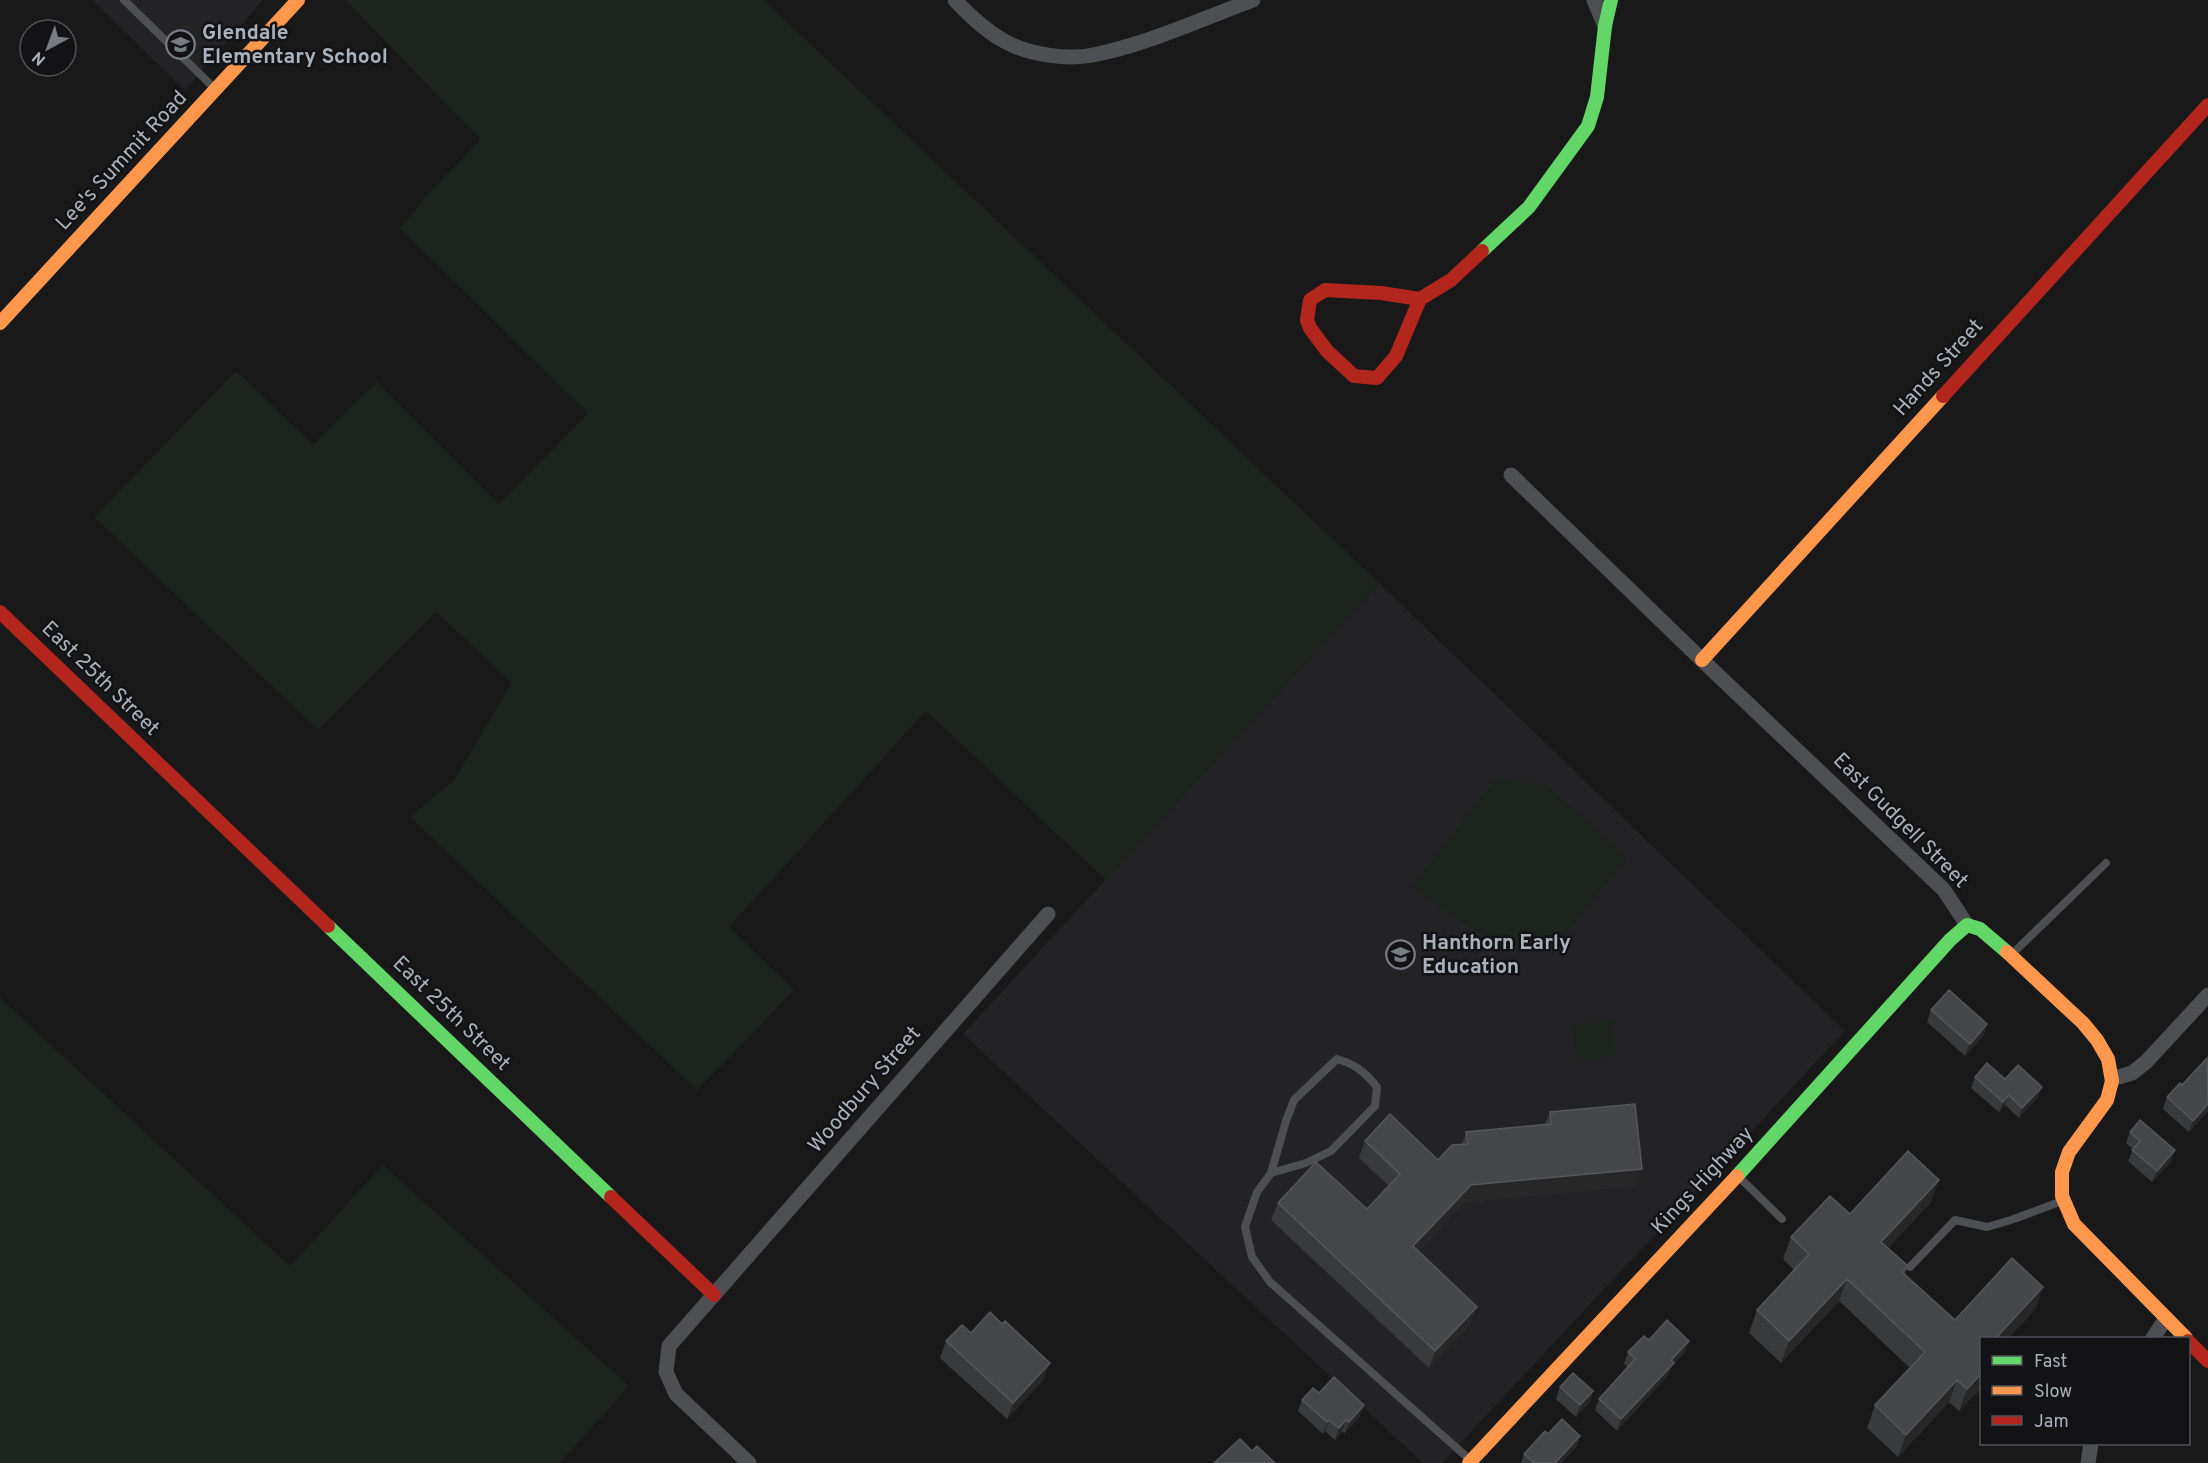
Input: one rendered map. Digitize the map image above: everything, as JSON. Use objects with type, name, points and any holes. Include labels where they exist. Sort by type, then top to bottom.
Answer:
[{"type":"street","name":"Lee's Summit Road","points":[[0,323],[298,0]]},
{"type":"street","points":[[955,0],[971,16],[1008,43],[1051,56],[1092,56],[1149,39],[1253,0]]},
{"type":"street","points":[[1594,0],[1605,26]]},
{"type":"street","points":[[1420,299],[1381,293],[1325,290],[1310,300],[1307,320],[1310,328],[1327,351],[1354,376],[1377,378],[1392,364],[1401,351],[1404,337],[1420,299],[1451,280],[1529,207],[1588,126],[1597,98],[1605,26],[1611,0]]},
{"type":"street","name":"Hands Street","points":[[1702,660],[2208,105]]},
{"type":"street","name":"East Gudgell Street","points":[[1511,476],[1944,890],[1966,925]]},
{"type":"street","name":"East 25th Street","points":[[0,612],[714,1294]]},
{"type":"street","name":"Woodbury Street","points":[[714,1294],[1048,914]]},
{"type":"street","points":[[1966,925],[1991,937],[2011,955],[2095,1036],[2109,1062],[2112,1089],[2107,1101],[2071,1149],[2063,1166],[2059,1180],[2062,1201],[2074,1224],[2184,1337]]},
{"type":"street","name":"Kings Highway","points":[[1470,1462],[1966,925]]},
{"type":"street","points":[[2112,1079],[2132,1073],[2146,1062],[2208,995]]},
{"type":"street","points":[[714,1294],[669,1347],[666,1372],[676,1394],[749,1463]]},
{"type":"street","points":[[2154,1337],[2166,1318]]},
{"type":"street","points":[[2190,1343],[2208,1361]]},
{"type":"street","points":[[2088,1463],[2091,1445]]},
{"type":"lane","points":[[124,0],[216,90]]},
{"type":"lane","points":[[2011,955],[2106,863]]},
{"type":"lane","points":[[1271,1173],[1306,1163],[1331,1151],[1375,1106],[1377,1087],[1366,1074],[1354,1064],[1337,1059],[1294,1100],[1271,1173],[1257,1192],[1245,1227],[1252,1257],[1270,1282],[1470,1462]]},
{"type":"lane","points":[[1737,1175],[1782,1219]]},
{"type":"lane","points":[[1910,1267],[1955,1220],[1986,1227],[2062,1201]]},
{"type":"shaded area","name":"Glendale Elementary School","points":[[92,0],[263,0],[185,90]]},
{"type":"shaded area","points":[[345,0],[764,0],[1379,583],[1106,880],[926,711],[729,927],[794,990],[697,1090],[410,817],[454,780],[512,683],[436,612],[318,730],[94,517],[236,371],[313,445],[377,382],[499,504],[588,413],[400,228],[423,200],[481,139]]},
{"type":"shaded area","name":"Hanthorn Early Education","points":[[1379,583],[1845,1031],[1442,1463],[1423,1463],[963,1034]]},
{"type":"shaded area","points":[[1497,778],[1547,785],[1627,858],[1560,940],[1498,947],[1412,887]]},
{"type":"shaded area","points":[[0,998],[290,1266],[383,1165],[629,1386],[560,1463],[0,1463]]},
{"type":"shaded area","points":[[1611,1019],[1616,1056],[1577,1061],[1572,1025]]},
{"type":"building","points":[[1949,990],[1987,1024],[1970,1044],[1931,1010]]},
{"type":"building","points":[[2207,1058],[2208,1104],[2193,1121],[2167,1097],[2180,1083],[2182,1085]]},
{"type":"building","points":[[1987,1063],[2005,1079],[2018,1065],[2042,1087],[2022,1108],[2009,1095],[2003,1102],[1975,1077]]},
{"type":"building","points":[[1635,1104],[1642,1169],[1471,1185],[1413,1246],[1477,1307],[1435,1351],[1278,1203],[1316,1162],[1367,1209],[1400,1174],[1365,1141],[1390,1114],[1438,1160],[1452,1145],[1468,1144],[1466,1132],[1551,1124],[1550,1112]]},
{"type":"building","points":[[2140,1120],[2175,1150],[2157,1171],[2132,1150],[2140,1141],[2130,1132]]},
{"type":"building","points":[[1908,1151],[1939,1180],[1881,1242],[1908,1266],[1902,1272],[1955,1320],[2012,1258],[2043,1287],[1997,1337],[1980,1337],[1980,1375],[1967,1389],[1957,1380],[1906,1435],[1875,1405],[1925,1352],[1847,1279],[1789,1341],[1757,1310],[1809,1254],[1791,1237],[1830,1196],[1850,1214]]},
{"type":"building","points":[[990,1312],[1002,1324],[1005,1321],[1050,1363],[1013,1403],[946,1341],[962,1325],[971,1333]]},
{"type":"building","points":[[1667,1320],[1689,1341],[1671,1360],[1674,1363],[1621,1419],[1599,1399],[1635,1359],[1628,1352],[1644,1336],[1649,1340]]},
{"type":"building","points":[[1573,1373],[1593,1391],[1580,1405],[1560,1387]]},
{"type":"building","points":[[1334,1377],[1364,1405],[1349,1422],[1346,1420],[1339,1428],[1329,1420],[1327,1422],[1302,1400],[1313,1388],[1319,1393]]},
{"type":"building","points":[[1562,1419],[1580,1436],[1555,1463],[1534,1463],[1524,1454],[1545,1431],[1548,1434]]},
{"type":"building","points":[[1240,1439],[1252,1451],[1257,1446],[1275,1463],[1214,1463]]},
{"type":"traffic: fast","points":[[1482,251],[1529,207],[1588,126],[1597,97],[1605,26],[1611,0]]},
{"type":"traffic: fast","points":[[1737,1176],[1950,940],[1967,925],[1980,929],[2007,952]]},
{"type":"traffic: fast","points":[[328,926],[611,1197]]},
{"type":"traffic: slow","points":[[0,323],[298,0]]},
{"type":"traffic: slow","points":[[1702,660],[1943,396]]},
{"type":"traffic: slow","points":[[2007,952],[2083,1023],[2097,1040],[2108,1059],[2112,1081],[2107,1100],[2069,1152],[2062,1172],[2062,1196],[2074,1224],[2185,1337]]},
{"type":"traffic: slow","points":[[1469,1463],[1737,1176]]},
{"type":"traffic: jam","points":[[1943,396],[2208,105]]},
{"type":"traffic: jam","points":[[1420,299],[1396,356],[1377,378],[1354,376],[1327,351],[1310,328],[1307,320],[1310,300],[1325,290],[1381,293],[1420,299],[1451,280],[1482,251]]},
{"type":"traffic: jam","points":[[0,612],[328,926]]},
{"type":"traffic: jam","points":[[611,1197],[714,1295]]},
{"type":"traffic: jam","points":[[2190,1343],[2208,1361]]},
{"type":"place","name":"Glendale Elementary School","points":[[181,45]]},
{"type":"place","name":"Hanthorn Early Education","points":[[1401,955]]}]
